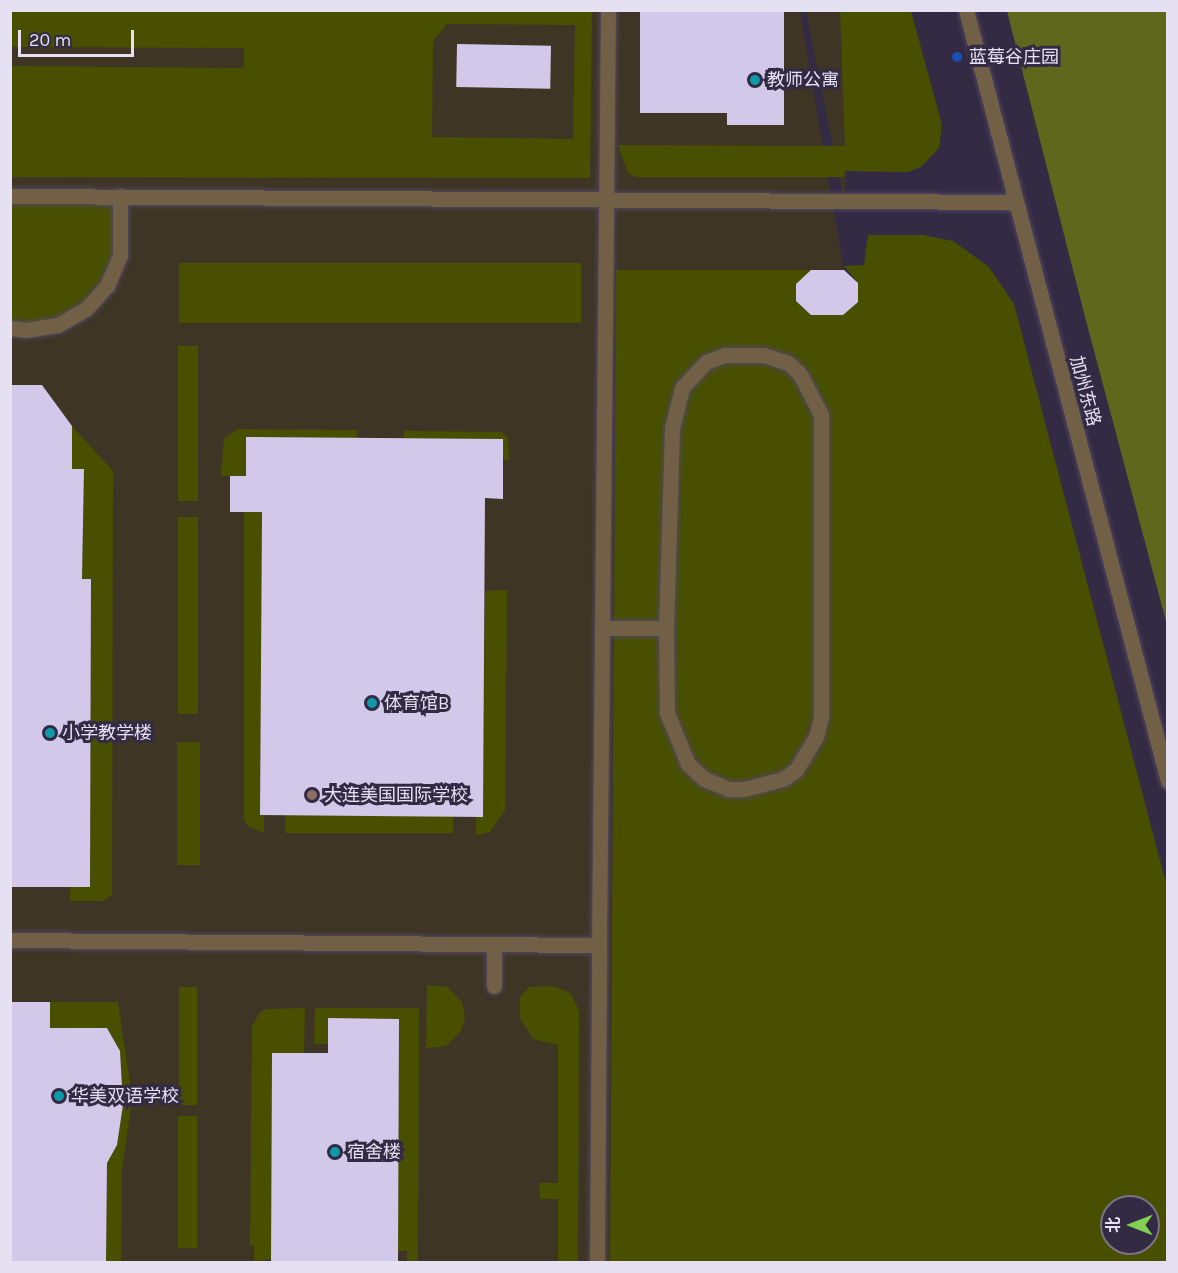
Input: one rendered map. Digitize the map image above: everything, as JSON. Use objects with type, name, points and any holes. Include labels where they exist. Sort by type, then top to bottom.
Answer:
[{"type":"street","points":[[597,1263],[608,10]]},
{"type":"street","name":"加州东路","points":[[966,10],[1167,781]]},
{"type":"street","points":[[10,196],[1015,202]]},
{"type":"street","points":[[10,328],[26,330],[58,325],[86,309],[107,286],[120,256],[120,196]]},
{"type":"street","points":[[725,355],[763,355],[788,363],[800,374],[821,416],[821,707],[816,737],[796,770],[783,779],[759,787],[729,789],[704,779],[688,764],[675,742],[667,713],[666,628],[672,428],[682,388],[706,362],[725,355]]},
{"type":"street","points":[[602,628],[666,628]]},
{"type":"street","points":[[10,940],[598,945]]},
{"type":"street","points":[[494,944],[494,986]]},
{"type":"shaded area","name":"大连美国国际学校","points":[[10,11],[800,11],[844,270],[858,283],[858,302],[843,315],[615,322],[610,1262],[11,1262]]},
{"type":"shaded area","points":[[806,11],[858,11],[844,202]]},
{"type":"green space","points":[[840,10],[911,11],[942,125],[939,148],[921,167],[908,172],[845,171],[844,177],[636,177],[628,173],[618,145],[845,146]]},
{"type":"green space","points":[[10,11],[592,11],[590,178],[11,177],[11,66],[244,68],[244,48],[11,47]],"holes":[[[447,24],[575,25],[573,139],[432,137],[433,41]]]},
{"type":"green space","points":[[1007,11],[1167,11],[1167,625],[1085,317]]},
{"type":"green space","points":[[10,196],[120,196],[120,256],[107,286],[58,325],[11,328]]},
{"type":"green space","points":[[868,235],[923,235],[953,241],[989,267],[1014,304],[1167,887],[1167,1262],[610,1262],[616,270],[811,270],[796,284],[796,301],[811,315],[843,315],[858,301],[858,283],[844,266],[864,265]]},
{"type":"green space","points":[[179,263],[581,263],[581,323],[179,323]]},
{"type":"green space","points":[[178,346],[198,346],[198,501],[178,501]]},
{"type":"green space","points":[[72,426],[113,471],[112,895],[103,901],[70,901],[70,887],[90,887],[91,580],[82,579],[84,470],[72,469]]},
{"type":"green space","points":[[238,429],[357,430],[357,438],[246,437],[246,476],[221,476],[224,438]]},
{"type":"green space","points":[[404,431],[502,432],[508,438],[509,460],[503,460],[503,439],[404,438]]},
{"type":"green space","points":[[244,512],[262,512],[260,814],[264,815],[264,833],[249,827],[244,820]]},
{"type":"green space","points":[[178,517],[198,517],[198,714],[178,714]]},
{"type":"green space","points":[[507,590],[505,810],[490,832],[476,835],[476,817],[483,816],[485,591]]},
{"type":"green space","points":[[177,742],[200,742],[200,865],[177,865]]},
{"type":"green space","points":[[285,815],[453,815],[453,833],[285,833]]},
{"type":"green space","points":[[427,985],[447,987],[462,1002],[465,1018],[461,1031],[447,1045],[426,1048]]},
{"type":"green space","points":[[553,986],[570,993],[579,1010],[578,1262],[558,1262],[558,1199],[540,1199],[539,1183],[558,1183],[558,1045],[533,1039],[520,1018],[520,997],[529,987]]},
{"type":"green space","points":[[179,987],[197,987],[197,1105],[179,1105]]},
{"type":"green space","points":[[50,1002],[118,1002],[132,1097],[122,1171],[121,1262],[106,1262],[107,1163],[117,1145],[123,1105],[120,1051],[107,1028],[50,1028]]},
{"type":"green space","points":[[305,1008],[304,1053],[272,1053],[271,1259],[254,1262],[254,1245],[250,1245],[252,1026],[260,1012],[267,1009]]},
{"type":"green space","points":[[315,1008],[419,1008],[418,1262],[407,1261],[407,1251],[398,1251],[399,1019],[329,1018],[328,1044],[314,1044]]},
{"type":"green space","points":[[178,1116],[197,1116],[197,1248],[178,1248]]},
{"type":"building","name":"教师公寓","points":[[640,10],[784,10],[784,125],[727,125],[727,113],[640,113]]},
{"type":"building","points":[[457,44],[551,46],[550,89],[456,87]]},
{"type":"building","points":[[811,270],[844,270],[858,283],[858,302],[843,315],[811,315],[796,301],[796,284]]},
{"type":"building","name":"小学教学楼","points":[[10,385],[42,385],[72,426],[72,469],[84,469],[82,579],[91,579],[90,887],[10,887]]},
{"type":"building","name":"体育馆B","points":[[246,437],[503,439],[503,499],[485,498],[483,817],[260,815],[262,512],[230,512],[230,476],[246,476]]},
{"type":"building","name":"华美双语学校","points":[[10,1002],[50,1002],[50,1028],[107,1028],[120,1051],[123,1105],[117,1145],[107,1163],[106,1263],[10,1263]]},
{"type":"building","name":"宿舍楼","points":[[328,1018],[399,1019],[398,1263],[271,1263],[272,1053],[328,1053]]},
{"type":"place","name":"蓝莓谷庄园","points":[[957,57]]},
{"type":"place","name":"教师公寓","points":[[755,80]]},
{"type":"place","name":"体育馆B","points":[[372,703]]},
{"type":"place","name":"小学教学楼","points":[[50,733]]},
{"type":"place","name":"大连美国国际学校","points":[[312,795]]},
{"type":"place","name":"华美双语学校","points":[[59,1096]]},
{"type":"place","name":"宿舍楼","points":[[335,1152]]}]
